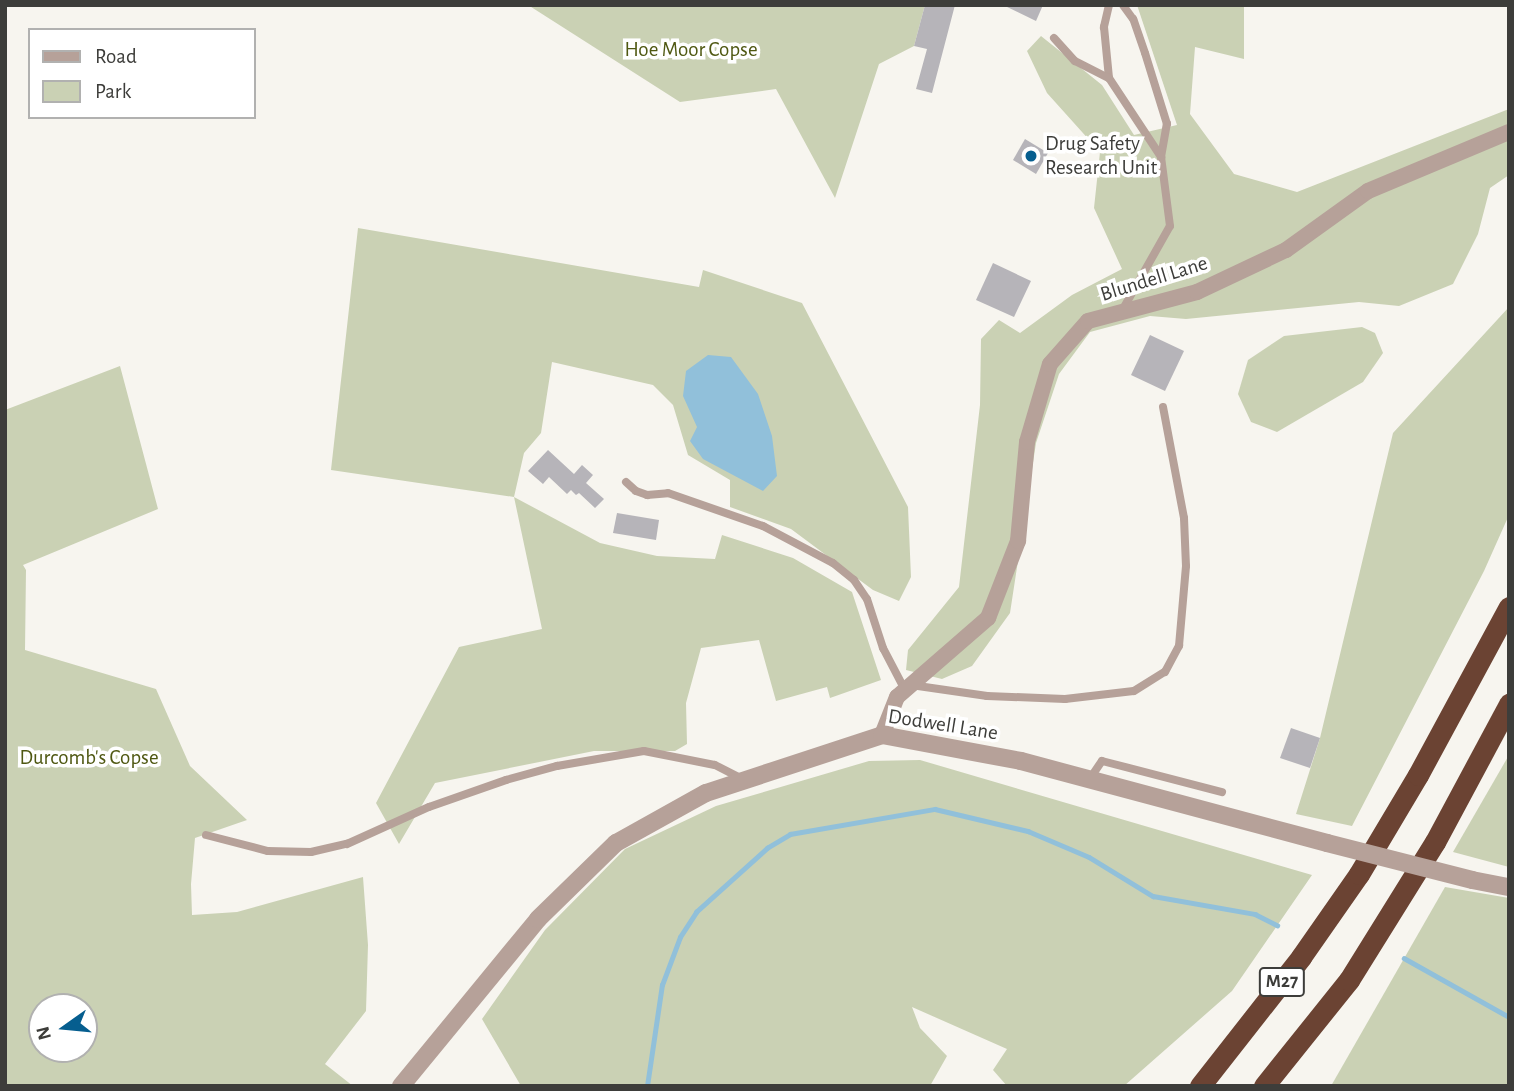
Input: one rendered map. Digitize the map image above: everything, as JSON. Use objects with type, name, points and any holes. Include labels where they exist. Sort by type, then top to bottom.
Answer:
[{"type":"highway","name":"M27","points":[[1200,1086],[1301,957],[1359,874],[1432,752],[1509,607]]},
{"type":"highway","name":"M27","points":[[1264,1086],[1349,980],[1435,842],[1509,704]]},
{"type":"street","name":"Blundell Lane","points":[[882,735],[897,696],[988,618],[1018,541],[1027,442],[1050,364],[1088,321],[1197,292],[1286,250],[1367,191],[1509,132]]},
{"type":"street","name":"Dodwell Lane","points":[[401,1086],[538,919],[616,844],[706,793],[882,735],[1021,761],[1327,843],[1509,887]]},
{"type":"lane","points":[[1110,5],[1104,27],[1109,78],[1160,157]]},
{"type":"lane","points":[[1121,312],[1170,226],[1160,157],[1167,124],[1156,96],[1146,52],[1133,19],[1123,5]]},
{"type":"lane","points":[[1054,38],[1075,61],[1109,78]]},
{"type":"lane","points":[[626,482],[636,491],[647,495],[667,493],[763,526],[833,563],[854,580],[867,599],[883,648],[908,687],[988,696],[1065,699],[1134,691],[1165,672],[1179,646],[1186,566],[1184,518],[1163,407]]},
{"type":"lane","points":[[206,835],[268,851],[311,852],[347,844],[429,807],[506,780],[557,766],[644,751],[715,765],[746,780]]},
{"type":"lane","points":[[1088,780],[1101,761],[1222,792]]},
{"type":"green space","name":"Hoe Moor Copse","points":[[528,5],[925,5],[914,46],[879,64],[835,198],[776,89],[680,102]]},
{"type":"green space","points":[[1137,5],[1244,5],[1244,59],[1195,47],[1190,114],[1234,174],[1297,192],[1509,109],[1509,175],[1490,188],[1478,234],[1453,284],[1399,306],[1359,302],[1186,319],[1150,316],[1090,332],[1059,374],[1036,443],[1010,613],[972,666],[942,679],[906,670],[908,650],[959,587],[980,405],[981,339],[999,320],[1020,333],[1072,295],[1122,269],[1094,208],[1100,152],[1047,93],[1027,51],[1041,36],[1102,85],[1134,135],[1177,125]]},
{"type":"green space","points":[[358,228],[699,287],[703,270],[802,303],[908,507],[911,577],[899,601],[873,590],[791,529],[730,507],[730,480],[688,455],[673,405],[653,385],[552,362],[541,433],[524,453],[514,497],[331,470]]},
{"type":"green space","points":[[1509,307],[1509,515],[1484,571],[1352,826],[1296,814],[1320,738],[1393,433]]},
{"type":"green space","points":[[1362,327],[1375,333],[1383,353],[1363,382],[1277,432],[1251,422],[1238,394],[1248,360],[1284,336]]},
{"type":"green space","name":"Durcomb's Copse","points":[[120,366],[158,509],[23,565],[26,570],[25,650],[156,689],[190,766],[247,820],[195,838],[191,884],[192,915],[237,912],[363,877],[368,945],[366,1011],[325,1064],[353,1086],[5,1086],[5,410]]},
{"type":"green space","points":[[514,497],[600,543],[657,556],[715,559],[722,535],[793,558],[852,592],[881,680],[830,698],[827,687],[776,701],[759,640],[701,648],[686,703],[687,744],[675,751],[594,751],[435,783],[399,844],[376,803],[459,647],[542,629]]},
{"type":"green space","points":[[1509,755],[1509,867],[1453,852]]},
{"type":"green space","points":[[920,760],[1312,875],[1232,991],[1124,1086],[1007,1086],[993,1070],[1007,1049],[912,1007],[920,1028],[947,1056],[930,1086],[521,1086],[482,1019],[545,930],[625,849],[716,806],[869,761]]},
{"type":"green space","points":[[1445,887],[1509,898],[1509,1086],[1331,1086]]},
{"type":"water","points":[[708,355],[731,357],[758,394],[772,436],[777,476],[763,491],[703,459],[690,441],[697,427],[683,396],[686,371]]},
{"type":"building","points":[[925,5],[955,5],[932,93],[916,89],[927,49],[914,46]]},
{"type":"building","points":[[1003,5],[1043,5],[1036,21]]},
{"type":"building","name":"Drug Safety Research Unit","points":[[1025,139],[1048,153],[1036,174],[1013,160]]},
{"type":"building","points":[[993,263],[1031,281],[1014,317],[976,300]]},
{"type":"building","points":[[1150,335],[1184,351],[1165,391],[1131,375]]},
{"type":"building","points":[[548,450],[574,474],[582,465],[593,475],[586,483],[604,499],[595,508],[579,493],[576,495],[571,490],[567,494],[549,477],[543,484],[528,471]]},
{"type":"building","points":[[617,513],[659,520],[656,540],[613,533]]},
{"type":"building","points":[[1291,728],[1320,738],[1310,768],[1280,758]]},
{"type":"waterway","points":[[647,1086],[662,985],[680,937],[696,912],[767,848],[790,834],[935,809],[1028,831],[1089,857],[1153,896],[1255,914],[1277,925]]},
{"type":"waterway","points":[[1404,958],[1509,1017]]},
{"type":"place","name":"Drug Safety Research Unit","points":[[1031,156]]}]
